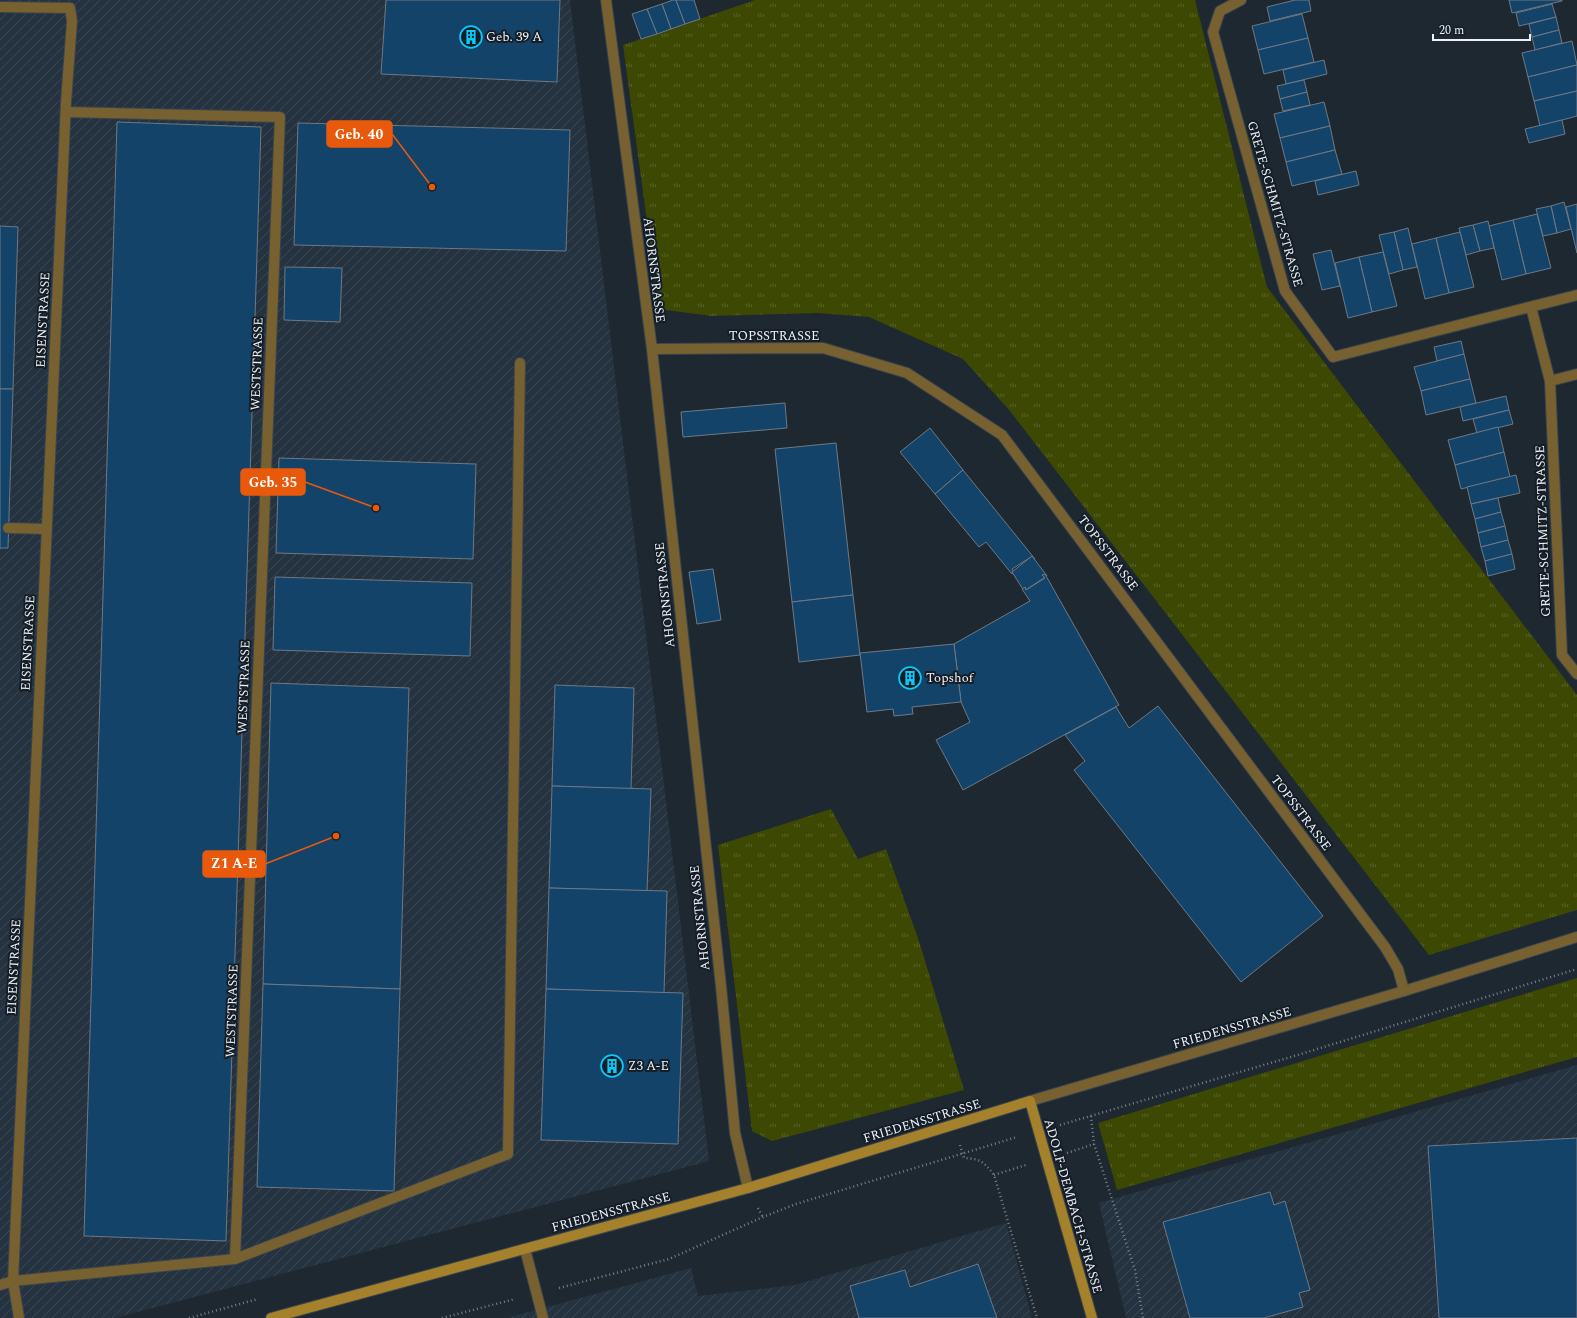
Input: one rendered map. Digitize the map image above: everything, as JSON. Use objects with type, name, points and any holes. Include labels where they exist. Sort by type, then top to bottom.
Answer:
[{"type":"main road","name":"FRIEDENSSTRASSE","points":[[271,1318],[748,1188],[1030,1101]]},
{"type":"main road","name":"ADOLF-DEMBACH-STRASSE","points":[[1030,1101],[1092,1318]]},
{"type":"street","name":"AHORNSTRASSE","points":[[606,0],[652,349],[736,1133],[748,1188]]},
{"type":"street","name":"GRETE-SCHMITZ-STRASSE","points":[[1241,0],[1220,11],[1213,32],[1285,291],[1333,357],[1577,295]]},
{"type":"street","name":"EISENSTRASSE","points":[[0,7],[70,8],[72,21],[66,112],[46,529],[13,1281],[19,1318]]},
{"type":"street","name":"WESTSTRASSE","points":[[66,112],[280,117],[235,1259]]},
{"type":"street","name":"GRETE-SCHMITZ-STRASSE","points":[[1531,307],[1550,381],[1562,655],[1577,674]]},
{"type":"street","name":"TOPSSTRASSE","points":[[652,349],[823,348],[907,373],[1002,435],[1385,947],[1398,969],[1404,991]]},
{"type":"street","points":[[0,1285],[13,1281],[235,1259],[508,1154],[520,363]]},
{"type":"street","points":[[1550,381],[1577,374]]},
{"type":"street","points":[[8,528],[46,529]]},
{"type":"street","name":"FRIEDENSSTRASSE","points":[[1030,1101],[1404,991],[1577,937]]},
{"type":"street","points":[[525,1249],[543,1318]]},
{"type":"path","points":[[1143,1318],[1135,1270],[1094,1144],[1091,1116],[1301,1054],[1577,969]]},
{"type":"path","points":[[442,1318],[669,1260],[763,1217],[796,1204],[963,1153],[964,1158],[978,1159],[987,1166],[994,1175],[1037,1318]]},
{"type":"shaded area","points":[[0,0],[570,0],[709,1161],[115,1318],[0,1318]]},
{"type":"shaded area","points":[[1577,1065],[1577,1318],[1126,1318],[1099,1203]]},
{"type":"shaded area","points":[[1006,1223],[1032,1318],[507,1318],[691,1268],[698,1296],[795,1285]]},
{"type":"green space","points":[[755,0],[1195,0],[1267,287],[1577,695],[1577,910],[1429,955],[1010,411],[963,359],[869,317],[818,313],[711,316],[659,309],[623,45]]},
{"type":"green space","points":[[831,809],[858,859],[886,849],[919,941],[964,1090],[772,1141],[752,1131],[718,845]]},
{"type":"green space","points":[[1577,978],[1577,1057],[1117,1190],[1098,1123]]},
{"type":"building","name":"Geb. 39 A","points":[[386,0],[560,0],[557,82],[381,74]]},
{"type":"building","points":[[676,0],[685,24],[671,29],[662,4]]},
{"type":"building","points":[[676,0],[694,0],[700,19],[685,24]]},
{"type":"building","points":[[1295,0],[1309,0],[1311,11],[1270,21],[1267,7]]},
{"type":"building","points":[[1509,0],[1562,0],[1562,1],[1512,13]]},
{"type":"building","points":[[662,4],[671,29],[657,34],[647,9]]},
{"type":"building","points":[[1552,4],[1556,17],[1519,26],[1516,13]]},
{"type":"building","points":[[647,9],[657,34],[641,39],[632,14]]},
{"type":"building","points":[[1302,14],[1308,38],[1258,50],[1252,26]]},
{"type":"building","points":[[1556,17],[1559,30],[1532,37],[1529,24]]},
{"type":"building","points":[[1559,30],[1562,43],[1535,50],[1532,37]]},
{"type":"building","points":[[1308,38],[1314,62],[1264,74],[1258,50]]},
{"type":"building","points":[[1572,41],[1577,65],[1528,77],[1522,53]]},
{"type":"building","points":[[1324,60],[1327,74],[1286,84],[1283,70]]},
{"type":"building","points":[[1577,65],[1577,91],[1534,101],[1528,77]]},
{"type":"building","points":[[1304,80],[1307,92],[1280,99],[1277,86]]},
{"type":"building","points":[[1577,91],[1577,116],[1540,126],[1534,101]]},
{"type":"building","points":[[1307,92],[1310,105],[1283,111],[1280,99]]},
{"type":"building","points":[[1324,102],[1330,126],[1280,138],[1274,114]]},
{"type":"building","points":[[1562,120],[1565,134],[1529,143],[1525,129]]},
{"type":"building","points":[[117,122],[261,127],[226,1241],[84,1236]]},
{"type":"building","points":[[298,123],[570,130],[566,251],[294,245]]},
{"type":"building","points":[[1330,126],[1335,150],[1286,162],[1280,138]]},
{"type":"building","points":[[1335,150],[1342,174],[1292,186],[1286,162]]},
{"type":"building","points":[[1356,171],[1359,185],[1318,195],[1315,181]]},
{"type":"building","points":[[1564,202],[1571,229],[1557,233],[1551,206]]},
{"type":"building","points":[[1577,204],[1577,253],[1566,207]]},
{"type":"building","points":[[1551,206],[1557,233],[1543,236],[1536,209]]},
{"type":"building","points":[[1537,214],[1551,268],[1526,274],[1513,220]]},
{"type":"building","points":[[1513,220],[1526,274],[1502,280],[1489,226]]},
{"type":"building","points":[[1488,221],[1494,248],[1480,251],[1473,225]]},
{"type":"building","points":[[1473,225],[1480,251],[1466,255],[1459,228]]},
{"type":"building","points":[[0,226],[18,227],[13,389],[0,389]]},
{"type":"building","points":[[1408,228],[1417,267],[1403,270],[1394,232]]},
{"type":"building","points":[[1394,232],[1403,270],[1389,274],[1379,235]]},
{"type":"building","points":[[1460,232],[1474,287],[1449,293],[1436,238]]},
{"type":"building","points":[[1436,238],[1449,293],[1425,299],[1412,244]]},
{"type":"building","points":[[1331,250],[1340,286],[1322,290],[1313,254]]},
{"type":"building","points":[[1383,252],[1397,306],[1372,312],[1359,257]]},
{"type":"building","points":[[1359,257],[1372,312],[1348,318],[1335,263]]},
{"type":"building","points":[[285,267],[342,268],[340,322],[284,320]]},
{"type":"building","points":[[1461,341],[1464,354],[1437,361],[1434,347]]},
{"type":"building","points":[[1464,354],[1470,379],[1421,391],[1414,367]]},
{"type":"building","points":[[1470,379],[1476,403],[1426,415],[1421,391]]},
{"type":"building","points":[[0,389],[13,389],[8,548],[0,548]]},
{"type":"building","points":[[1506,396],[1509,410],[1463,421],[1460,407]]},
{"type":"building","points":[[785,403],[787,428],[683,437],[681,412]]},
{"type":"building","points":[[1509,410],[1513,424],[1477,433],[1473,419]]},
{"type":"building","points":[[1498,427],[1504,452],[1455,465],[1448,440]]},
{"type":"building","points":[[930,428],[963,470],[935,494],[900,452]]},
{"type":"building","points":[[836,443],[853,595],[792,602],[775,449]]},
{"type":"building","points":[[1504,452],[1510,477],[1461,489],[1455,465]]},
{"type":"building","points":[[279,458],[476,464],[473,559],[276,553]]},
{"type":"building","points":[[963,470],[1035,559],[1033,560],[1031,557],[1012,569],[1014,572],[1012,574],[986,542],[979,547],[935,494]]},
{"type":"building","points":[[1516,475],[1520,493],[1471,504],[1467,487]]},
{"type":"building","points":[[1498,498],[1501,512],[1475,519],[1471,504]]},
{"type":"building","points":[[1501,512],[1505,526],[1478,533],[1475,519]]},
{"type":"building","points":[[1505,526],[1508,540],[1481,547],[1478,533]]},
{"type":"building","points":[[1508,540],[1512,554],[1485,561],[1481,547]]},
{"type":"building","points":[[1512,554],[1515,569],[1488,576],[1485,561]]},
{"type":"building","points":[[1032,556],[1047,576],[1024,591],[1012,572]]},
{"type":"building","points":[[713,569],[721,620],[697,624],[689,572]]},
{"type":"building","points":[[1045,574],[1119,705],[963,790],[936,740],[970,722],[961,702],[954,644],[1030,601],[1022,589],[1025,587],[1026,590],[1045,578],[1042,575]]},
{"type":"building","points":[[275,577],[472,583],[470,656],[273,650]]},
{"type":"building","points":[[853,595],[860,655],[799,662],[792,602]]},
{"type":"building","name":"Topshof","points":[[954,644],[961,702],[912,707],[913,714],[894,716],[893,709],[867,712],[860,653]]},
{"type":"building","points":[[271,683],[409,688],[400,989],[263,984]]},
{"type":"building","points":[[555,685],[634,688],[631,789],[552,786]]},
{"type":"building","points":[[1158,706],[1323,916],[1241,982],[1074,770],[1085,761],[1065,735],[1116,707],[1129,728]]},
{"type":"building","points":[[552,786],[651,789],[647,891],[549,888]]},
{"type":"building","points":[[549,888],[667,891],[664,993],[546,989]]},
{"type":"building","points":[[263,984],[400,989],[394,1191],[257,1187]]},
{"type":"building","name":"Z3 A-E","points":[[546,989],[683,993],[678,1144],[541,1140]]},
{"type":"building","points":[[1577,1138],[1577,1318],[1439,1318],[1428,1146]]},
{"type":"building","points":[[1270,1192],[1274,1205],[1285,1201],[1310,1290],[1299,1293],[1303,1307],[1264,1318],[1190,1318],[1163,1222]]},
{"type":"building","points":[[978,1264],[997,1318],[859,1318],[850,1286],[905,1270],[910,1287]]},
{"type":"place","name":"Geb. 39 A","points":[[471,37]]},
{"type":"place","name":"Geb. 40","points":[[432,187]]},
{"type":"place","name":"Geb. 35","points":[[376,508]]},
{"type":"place","name":"Topshof","points":[[910,678]]},
{"type":"place","name":"Z1 A-E","points":[[336,836]]},
{"type":"place","name":"Z3 A-E","points":[[612,1066]]}]
